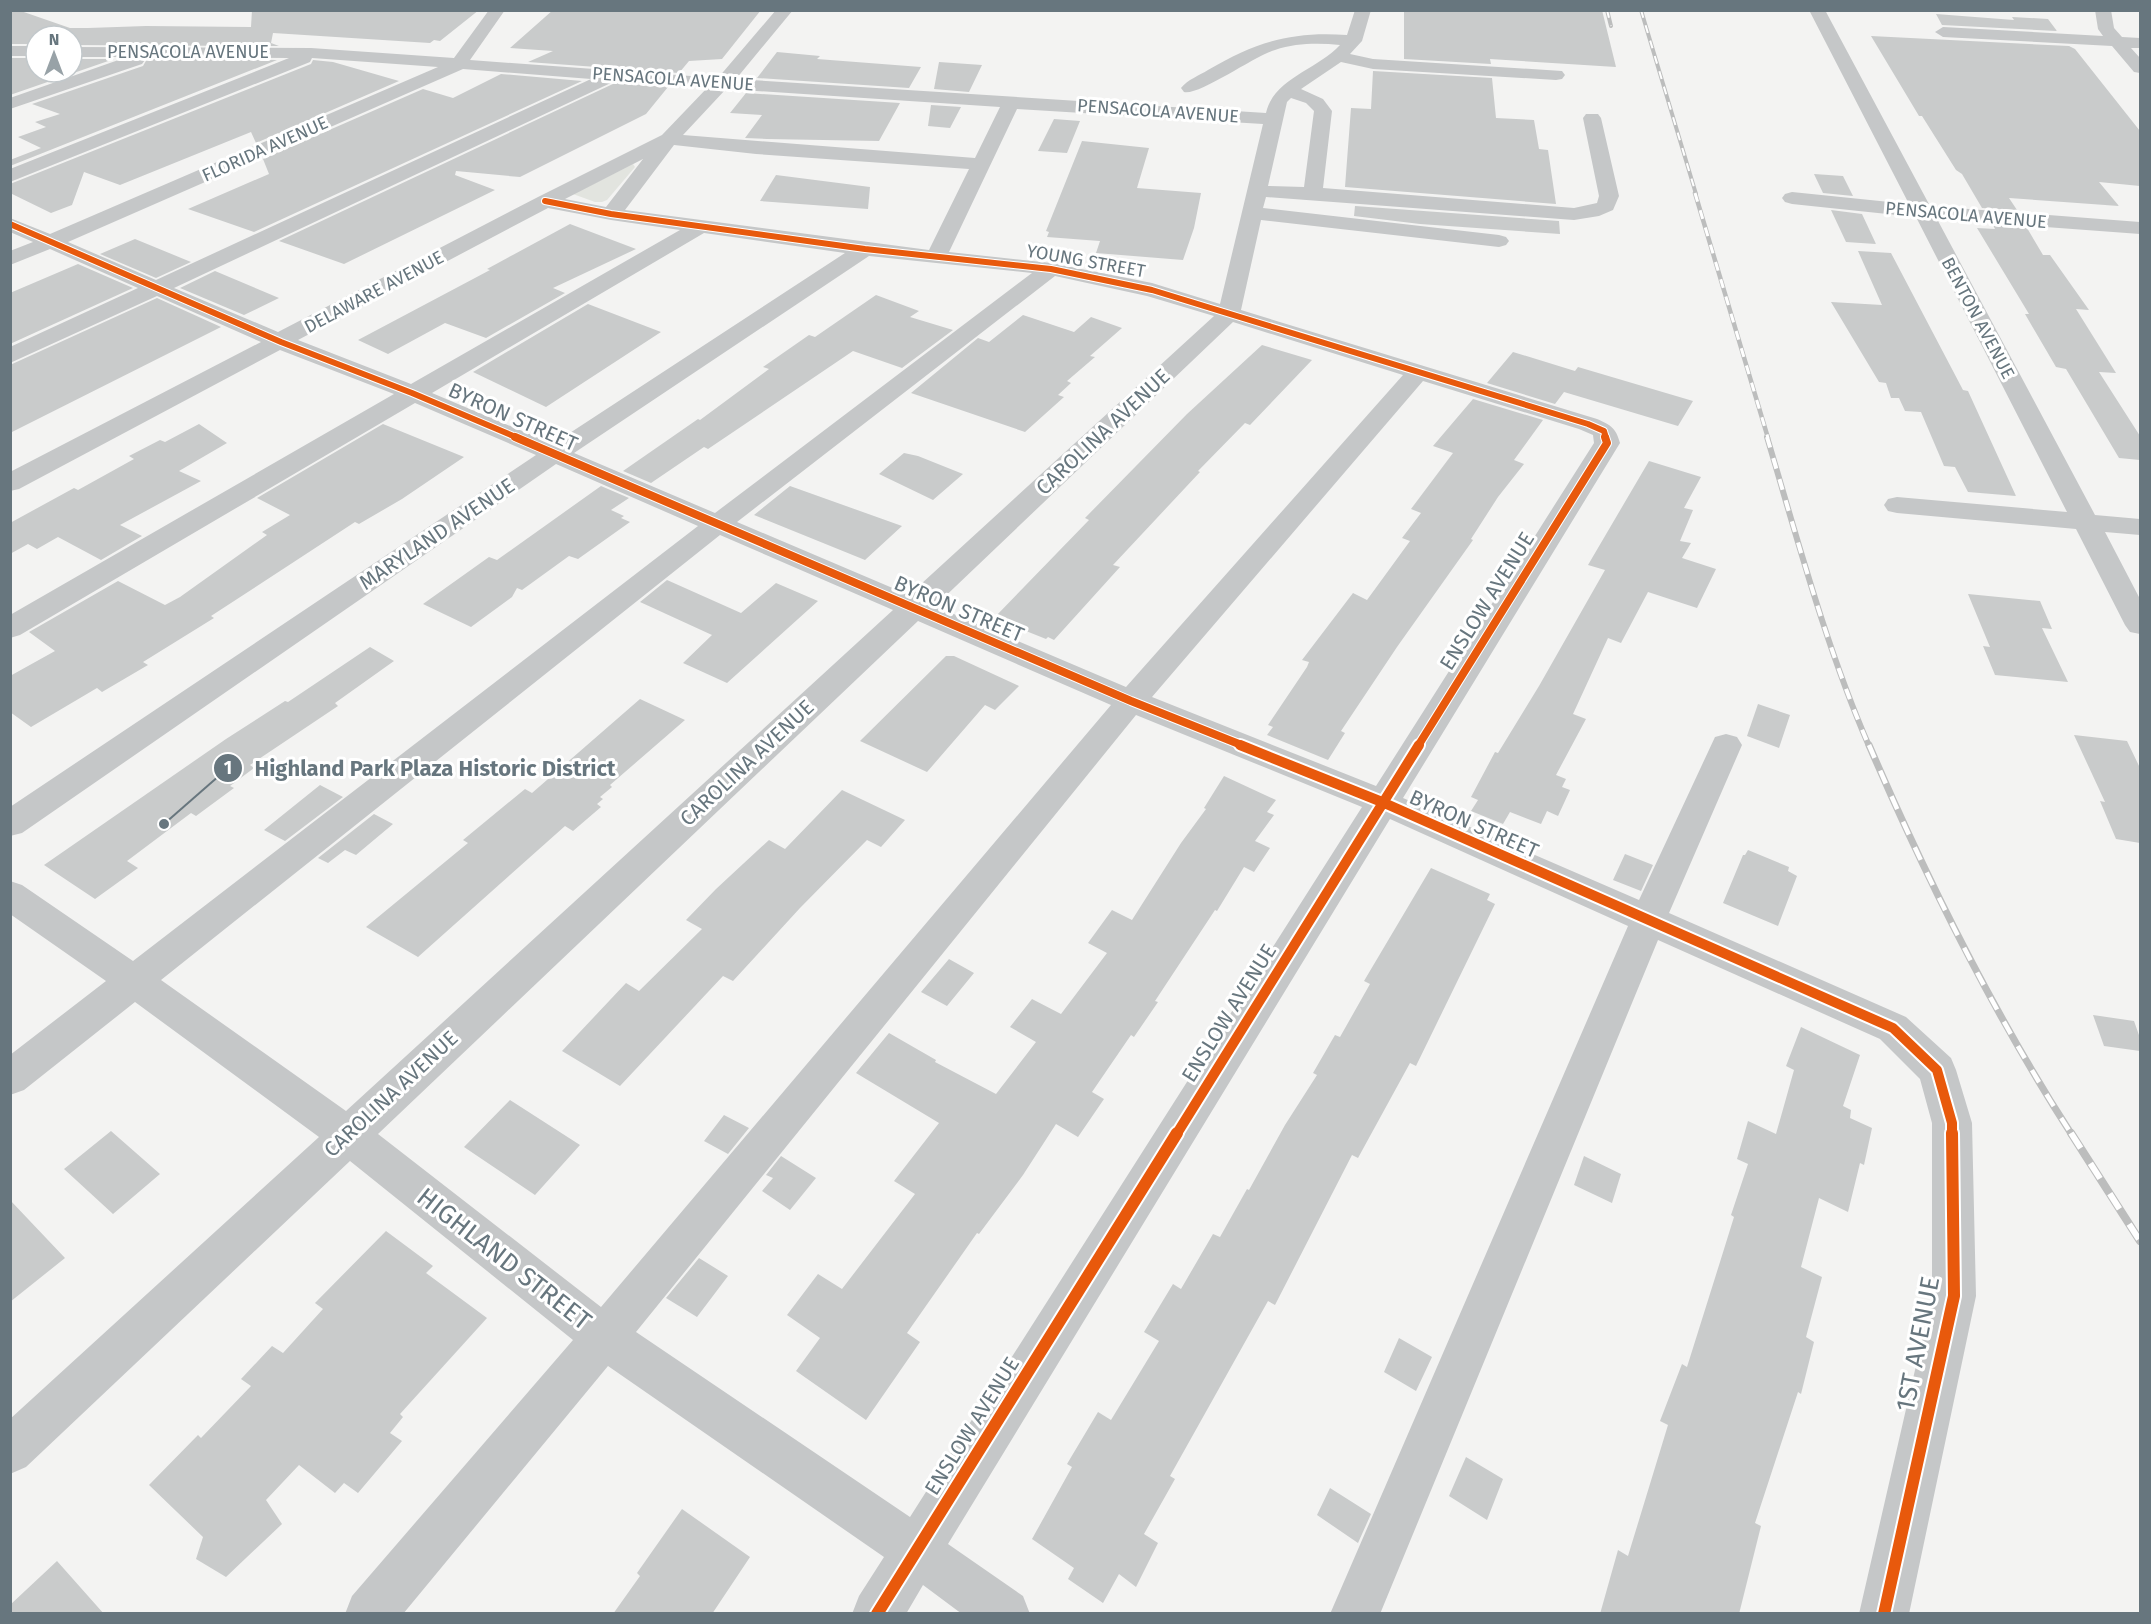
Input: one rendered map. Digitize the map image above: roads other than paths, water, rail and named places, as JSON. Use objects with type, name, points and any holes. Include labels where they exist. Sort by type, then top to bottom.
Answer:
[{"type":"street","points":[[458,65],[497,10]]},
{"type":"street","name":"DELAWARE AVENUE","points":[[10,483],[545,201],[669,139],[723,82],[785,10]]},
{"type":"street","points":[[1229,314],[1278,100],[1287,91],[1339,56],[1354,41],[1362,22],[1363,10]]},
{"type":"street","name":"BENTON AVENUE","points":[[1817,10],[2140,625]]},
{"type":"street","points":[[2103,10],[2106,29],[2140,68]]},
{"type":"street","points":[[1943,32],[2140,43]]},
{"type":"street","points":[[1190,88],[1254,51],[1274,44],[1318,38],[1354,41]]},
{"type":"street","name":"PENSACOLA AVENUE","points":[[84,52],[311,52],[458,65],[1273,119]]},
{"type":"street","points":[[10,104],[158,52]]},
{"type":"street","points":[[10,176],[298,62],[311,52]]},
{"type":"street","points":[[1339,56],[1373,64],[1556,75]]},
{"type":"street","name":"FLORIDA AVENUE","points":[[10,259],[458,65]]},
{"type":"street","points":[[10,356],[614,75]]},
{"type":"street","points":[[1287,91],[1309,97],[1320,105],[1323,111],[1313,191],[1305,193]]},
{"type":"street","points":[[937,255],[1011,103]]},
{"type":"street","points":[[1257,191],[1574,214],[1592,212],[1606,206],[1609,196],[1592,118]]},
{"type":"street","points":[[611,214],[669,139],[756,148],[981,164]]},
{"type":"street","name":"PENSACOLA AVENUE","points":[[1792,198],[1923,212],[2140,228]]},
{"type":"street","name":"YOUNG STREET","points":[[545,201],[611,214],[865,249],[1051,269],[1152,290],[1588,424],[1604,431]]},
{"type":"street","points":[[1252,213],[1499,241]]},
{"type":"street","name":"BYRON STREET","points":[[10,225],[281,342],[412,393],[1131,702],[1382,802],[1893,1028]]},
{"type":"street","points":[[10,628],[701,226]]},
{"type":"street","name":"MARYLAND AVENUE","points":[[10,824],[553,455],[865,249]]},
{"type":"street","points":[[10,1078],[717,524],[1051,269]]},
{"type":"street","name":"CAROLINA AVENUE","points":[[10,1451],[1229,314]]},
{"type":"street","points":[[370,1614],[604,1337],[1131,702],[1418,372]]},
{"type":"street","name":"ENSLOW AVENUE","points":[[877,1614],[1607,443],[1604,431]]},
{"type":"street","points":[[1897,505],[2140,527]]},
{"type":"street","points":[[1355,1614],[1648,920],[1726,745]]},
{"type":"street","name":"HIGHLAND STREET","points":[[10,896],[134,981],[348,1135],[604,1337],[916,1550],[1005,1614]]},
{"type":"street","name":"1ST AVENUE","points":[[1884,1614],[1954,1296],[1952,1123],[1937,1070],[1893,1028]]},
{"type":"railway","points":[[1607,10],[1611,26]]},
{"type":"railway","points":[[1641,10],[1696,194]]},
{"type":"railway","points":[[1695,193],[1768,438]]},
{"type":"railway","points":[[1767,437],[1826,632],[1869,746]]},
{"type":"railway","points":[[1869,745],[1962,944],[2015,1041],[2072,1135]]},
{"type":"railway","points":[[2071,1133],[2140,1241]]},
{"type":"place","name":"Highland Park Plaza Historic District","points":[[164,824]]}]
